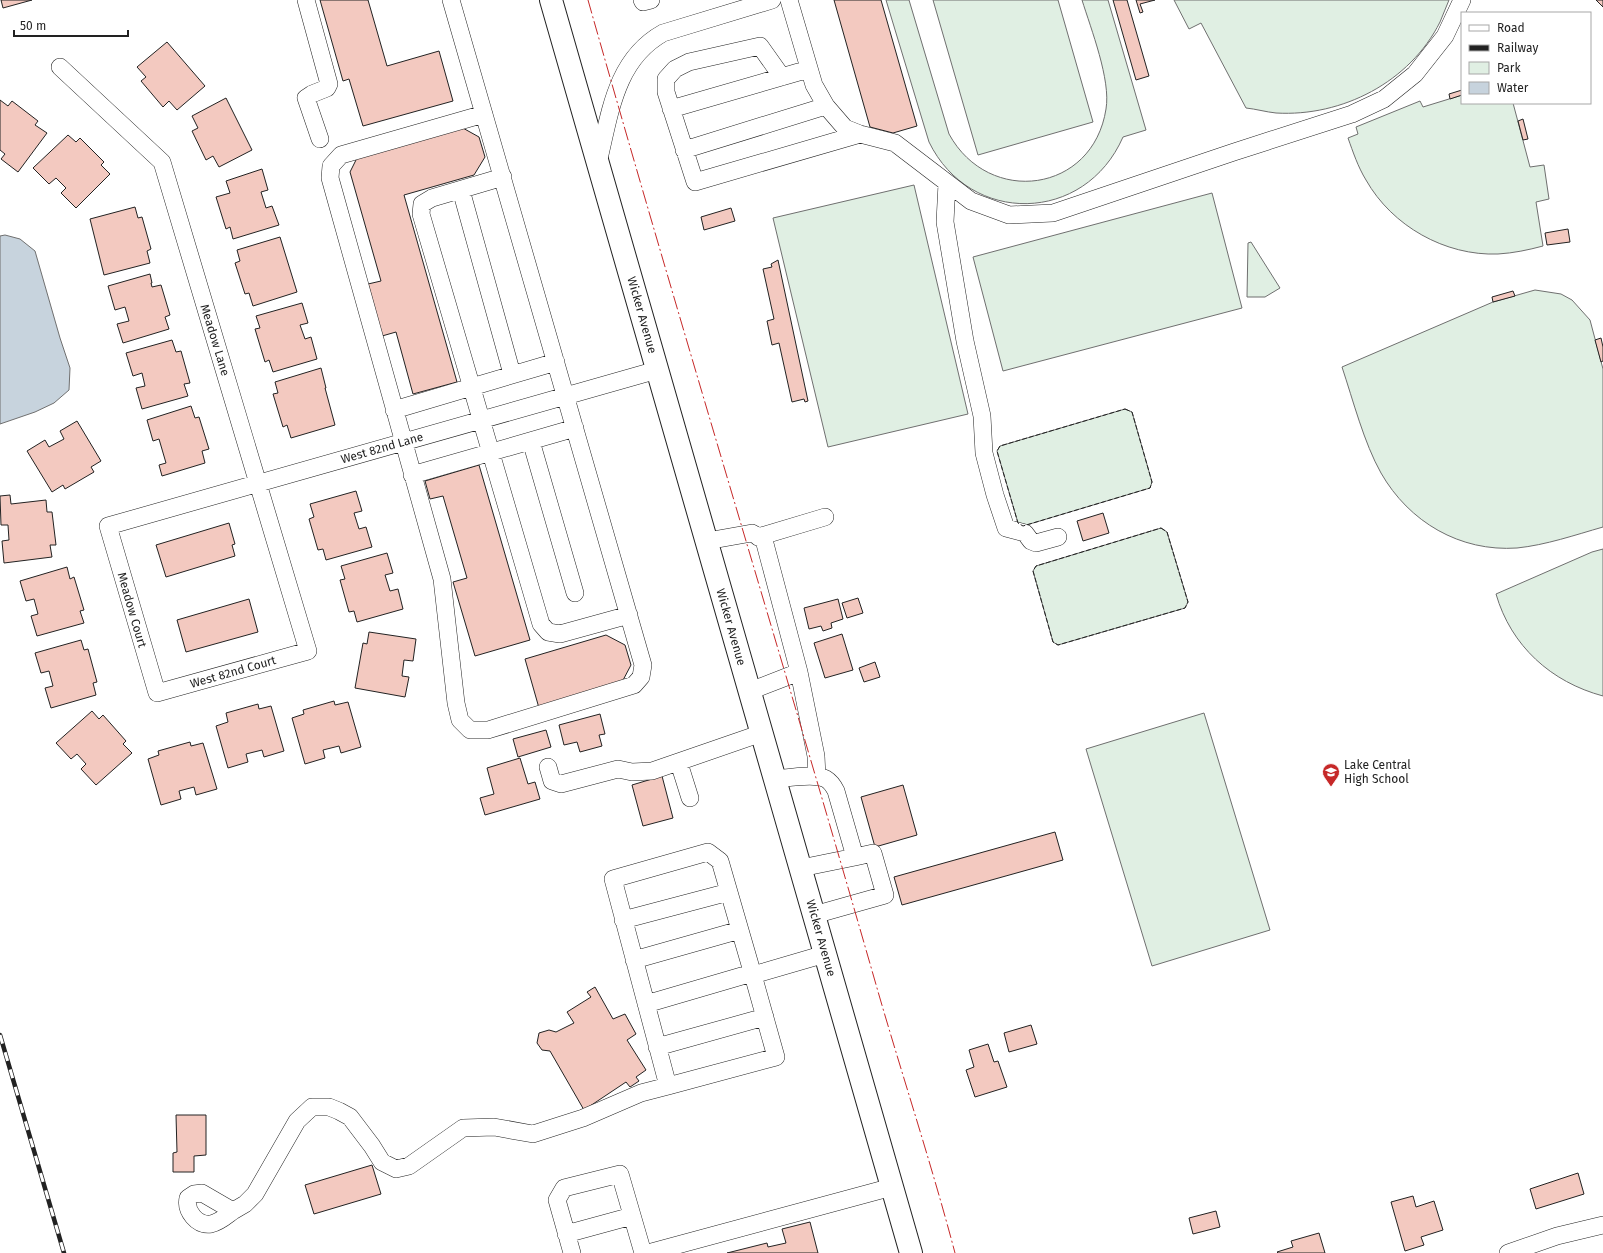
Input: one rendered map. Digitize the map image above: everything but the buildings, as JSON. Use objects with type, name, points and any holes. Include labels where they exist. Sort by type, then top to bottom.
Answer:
[{"type":"highway","name":"Wicker Avenue","points":[[551,0],[911,1253]]},
{"type":"street","points":[[306,0],[329,84],[327,88],[306,98],[320,139]]},
{"type":"street","points":[[451,0],[644,665],[641,677],[634,685],[488,730],[470,730],[460,720],[456,703],[442,579],[330,178],[331,166],[341,155],[484,114]]},
{"type":"street","points":[[642,0],[643,2],[651,0]]},
{"type":"street","points":[[598,163],[620,80],[634,57],[650,40],[663,33],[772,0]]},
{"type":"street","points":[[788,0],[814,85],[826,106],[845,128],[860,134],[895,143],[971,201],[1009,215],[1053,213],[1352,114],[1384,99],[1415,74],[1445,36],[1462,0]]},
{"type":"street","points":[[782,77],[760,46],[689,62],[675,69],[666,79],[666,92],[695,182],[860,134]]},
{"type":"street","name":"Meadow Lane","points":[[60,67],[162,162],[308,651]]},
{"type":"street","points":[[671,109],[809,69]]},
{"type":"street","points":[[684,150],[826,106]]},
{"type":"street","points":[[502,177],[432,198],[422,204],[421,214],[480,420],[541,624],[548,632],[560,634],[629,615]]},
{"type":"street","points":[[947,183],[945,222],[965,341],[982,416],[984,453],[995,494],[1006,528],[1025,533],[1031,541],[1036,543],[1058,537]]},
{"type":"street","points":[[461,190],[512,374]]},
{"type":"street","points":[[394,410],[556,362]]},
{"type":"street","name":"West 82nd Lane","points":[[108,526],[258,482],[657,370]]},
{"type":"street","points":[[412,475],[575,428]]},
{"type":"street","points":[[531,441],[575,593]]},
{"type":"street","points":[[758,537],[824,517]]},
{"type":"street","name":"Meadow Court","points":[[108,526],[157,693]]},
{"type":"street","points":[[707,542],[752,533],[764,540],[799,672],[816,756],[817,777]]},
{"type":"street","name":"West 82nd Court","points":[[157,693],[308,651]]},
{"type":"street","points":[[750,691],[799,672]]},
{"type":"street","points":[[548,767],[552,781],[561,784],[618,769],[632,772],[652,771],[679,763],[762,733]]},
{"type":"street","points":[[679,763],[690,798]]},
{"type":"street","points":[[775,779],[817,777],[825,779],[832,784],[836,791],[855,856]]},
{"type":"street","points":[[233,1211],[246,1204],[256,1194],[297,1121],[312,1107],[329,1107],[350,1117],[382,1162],[396,1169],[409,1166],[463,1128],[494,1127],[533,1134],[583,1118],[641,1093],[668,1086],[776,1057],[720,861],[708,852],[612,879],[668,1086]]},
{"type":"street","points":[[801,868],[873,853],[885,895],[814,915]]},
{"type":"street","points":[[624,920],[729,892]]},
{"type":"street","points":[[634,960],[740,930]]},
{"type":"street","points":[[646,1004],[825,954]]},
{"type":"street","points":[[657,1047],[765,1017]]},
{"type":"street","points":[[572,1253],[557,1200],[564,1188],[620,1174],[643,1253]]},
{"type":"street","points":[[648,1253],[892,1187]]},
{"type":"street","points":[[566,1234],[632,1216]]},
{"type":"street","points":[[1508,1253],[1557,1236],[1603,1225]]},
{"type":"green space","points":[[886,0],[909,0],[949,134],[967,157],[989,173],[1013,180],[1038,180],[1061,173],[1082,159],[1097,137],[1106,109],[1106,84],[1095,40],[1082,0],[1108,0],[1146,130],[1123,137],[1105,166],[1082,186],[1056,199],[1027,204],[998,200],[971,189],[948,169],[929,142]]},
{"type":"green space","points":[[933,0],[1058,0],[1093,122],[978,155]]},
{"type":"green space","points":[[1174,0],[1449,0],[1440,22],[1427,43],[1411,62],[1372,92],[1349,102],[1325,109],[1301,113],[1276,113],[1246,108],[1201,23],[1189,29]]},
{"type":"green space","points":[[1461,95],[1461,104],[1513,104],[1530,167],[1544,165],[1549,199],[1536,202],[1543,246],[1498,254],[1459,250],[1440,244],[1405,224],[1390,211],[1377,196],[1363,175],[1348,138],[1358,134],[1356,127],[1420,101],[1423,107]]},
{"type":"green space","points":[[914,185],[968,414],[828,447],[773,218]]},
{"type":"green space","points":[[1212,193],[1242,308],[1003,371],[973,257]]},
{"type":"green space","points":[[1251,242],[1280,288],[1265,297],[1247,297],[1248,243]]},
{"type":"green space","points":[[1535,290],[1561,294],[1572,300],[1590,320],[1603,369],[1603,527],[1528,547],[1496,548],[1476,545],[1456,539],[1421,519],[1406,506],[1393,490],[1381,473],[1369,448],[1342,367],[1493,302]]},
{"type":"green space","points":[[1125,409],[1132,412],[1152,482],[1150,488],[1023,526],[1018,523],[997,451],[1000,446]]},
{"type":"green space","points":[[1161,528],[1167,532],[1188,602],[1185,608],[1058,645],[1053,642],[1033,571],[1036,566]]},
{"type":"green space","points":[[1603,549],[1603,696],[1584,690],[1566,681],[1550,671],[1536,659],[1512,630],[1503,613],[1496,594],[1592,552]]},
{"type":"green space","points":[[1204,713],[1270,930],[1152,966],[1086,749]]},
{"type":"water","points":[[5,235],[20,239],[35,251],[70,368],[69,390],[54,403],[35,412],[0,424],[0,236]]},
{"type":"railway","points":[[0,1035],[64,1253]]},
{"type":"fence","points":[[1125,409],[1132,412],[1152,482],[1150,488],[1023,526],[1018,523],[997,451],[1000,446],[1125,409]]},
{"type":"fence","points":[[1161,528],[1167,532],[1188,602],[1185,608],[1058,645],[1053,642],[1033,571],[1036,566],[1161,528]]},
{"type":"power","points":[[588,0],[955,1253]]},
{"type":"place","name":"Lake Central High School","points":[[1331,787]]}]
